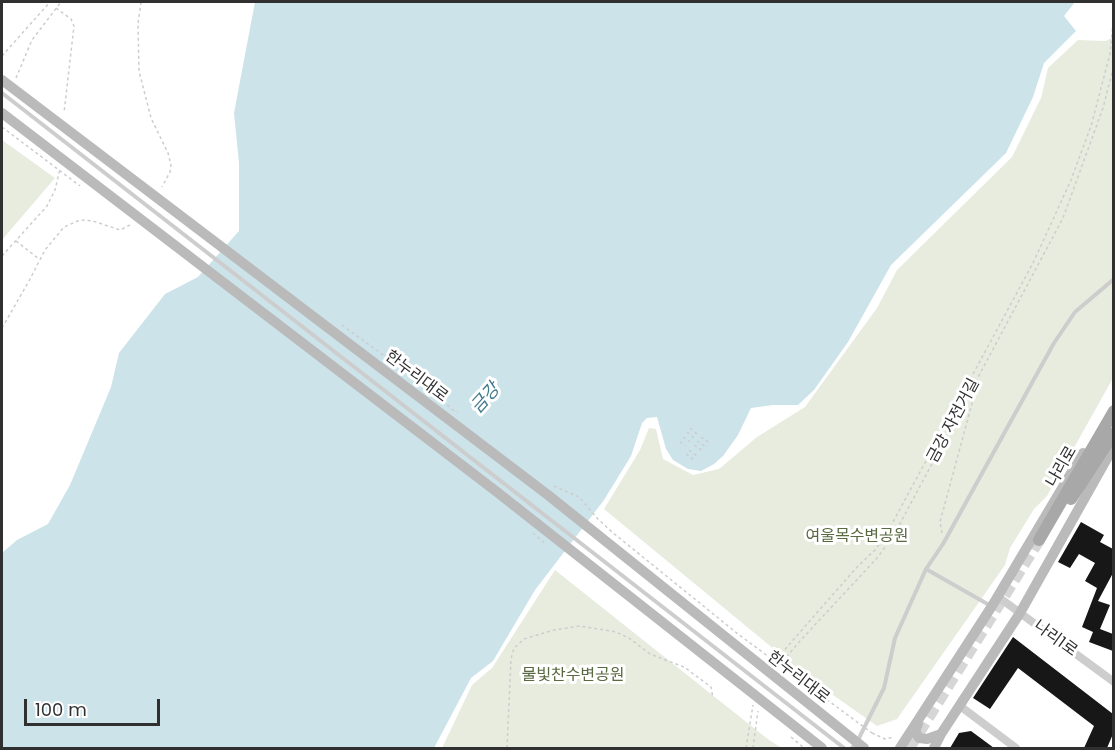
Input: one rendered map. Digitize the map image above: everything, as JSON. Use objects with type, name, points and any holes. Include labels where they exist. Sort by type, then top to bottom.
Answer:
[{"type":"main road","name":"나리로","points":[[1113,411],[1041,542],[1113,433]]},
{"type":"street","name":"한누리대로","points":[[2,80],[548,495],[864,748]]},
{"type":"street","points":[[2,113],[498,492],[822,748]]},
{"type":"street","points":[[900,748],[994,601],[1113,402]]},
{"type":"street","points":[[934,748],[1020,613],[1113,446]]},
{"type":"street","name":"나리1로","points":[[994,601],[1020,613],[1113,682]]},
{"type":"street","points":[[960,705],[1016,748]]},
{"type":"street","points":[[919,720],[915,731],[919,738],[927,739],[941,734]]},
{"type":"lane","points":[[2,93],[844,748]]},
{"type":"lane","points":[[852,748],[884,688],[895,638],[926,569],[943,544],[1054,344],[1075,312],[1113,279]]},
{"type":"lane","points":[[926,569],[994,601]]},
{"type":"path","points":[[2,56],[50,2]]},
{"type":"path","points":[[13,84],[32,40],[61,2]]},
{"type":"path","points":[[770,667],[850,574],[875,550],[887,533],[1033,263],[1071,180],[1091,126],[1110,54],[1113,13]]},
{"type":"path","name":"금강 자전거길","points":[[777,669],[878,557],[895,533],[1063,218],[1093,137],[1113,65]]},
{"type":"path","points":[[16,241],[40,260]]},
{"type":"path","points":[[943,544],[940,522],[974,396],[973,385],[969,378]]},
{"type":"path","points":[[690,428],[698,434]]},
{"type":"path","points":[[687,432],[694,438]]},
{"type":"path","points":[[683,437],[690,442]]},
{"type":"path","points":[[701,437],[710,443]]},
{"type":"path","points":[[698,441],[706,447]]},
{"type":"path","points":[[680,442],[686,446]]},
{"type":"path","points":[[694,445],[702,451]]},
{"type":"path","points":[[689,450],[698,456]]},
{"type":"path","points":[[686,454],[694,460]]},
{"type":"path","points":[[507,748],[511,659],[514,648],[524,639],[554,630],[580,626],[616,632],[629,638],[650,654],[684,667],[711,687],[713,698]]},
{"type":"path","points":[[746,748],[754,701]]},
{"type":"path","points":[[753,748],[759,704]]},
{"type":"path","points":[[872,733],[885,739],[895,737]]},
{"type":"green space","name":"여울목수변공원","points":[[1113,37],[1113,378],[1047,496],[1034,509],[1010,548],[1005,565],[897,719],[877,726],[809,678],[604,509],[640,450],[649,428],[656,429],[663,459],[693,475],[719,469],[757,437],[805,407],[877,308],[897,270],[1012,157],[1041,98],[1048,68],[1078,40],[1106,41]]},
{"type":"green space","points":[[2,140],[55,178],[2,240]]},
{"type":"green space","name":"물빛찬수변공원","points":[[555,570],[782,748],[442,748],[472,685],[492,668]]},
{"type":"water","name":"금강","points":[[255,2],[1075,2],[1064,16],[1076,31],[1044,63],[1033,97],[1006,153],[891,265],[848,342],[814,390],[798,405],[751,408],[738,435],[723,456],[701,471],[688,469],[673,460],[666,449],[657,417],[647,418],[642,423],[631,456],[604,500],[535,590],[493,661],[471,678],[434,748],[2,748],[2,553],[17,540],[48,524],[70,485],[111,387],[119,353],[165,294],[198,277],[239,231],[239,163],[234,113]]},
{"type":"building","points":[[1081,522],[1104,535],[1100,542],[1113,549],[1113,573],[1098,601],[1110,605],[1100,629],[1113,634],[1113,651],[1089,642],[1093,632],[1082,627],[1097,588],[1085,581],[1095,563],[1079,554],[1070,568],[1058,562]]},
{"type":"building","points":[[1013,637],[1113,714],[1113,734],[1107,748],[1084,748],[1094,726],[1018,668],[990,709],[973,698]]},
{"type":"building","points":[[971,731],[994,748],[950,748],[959,733]]},
{"type":"tunnel","points":[[909,748],[1039,540]]}]
